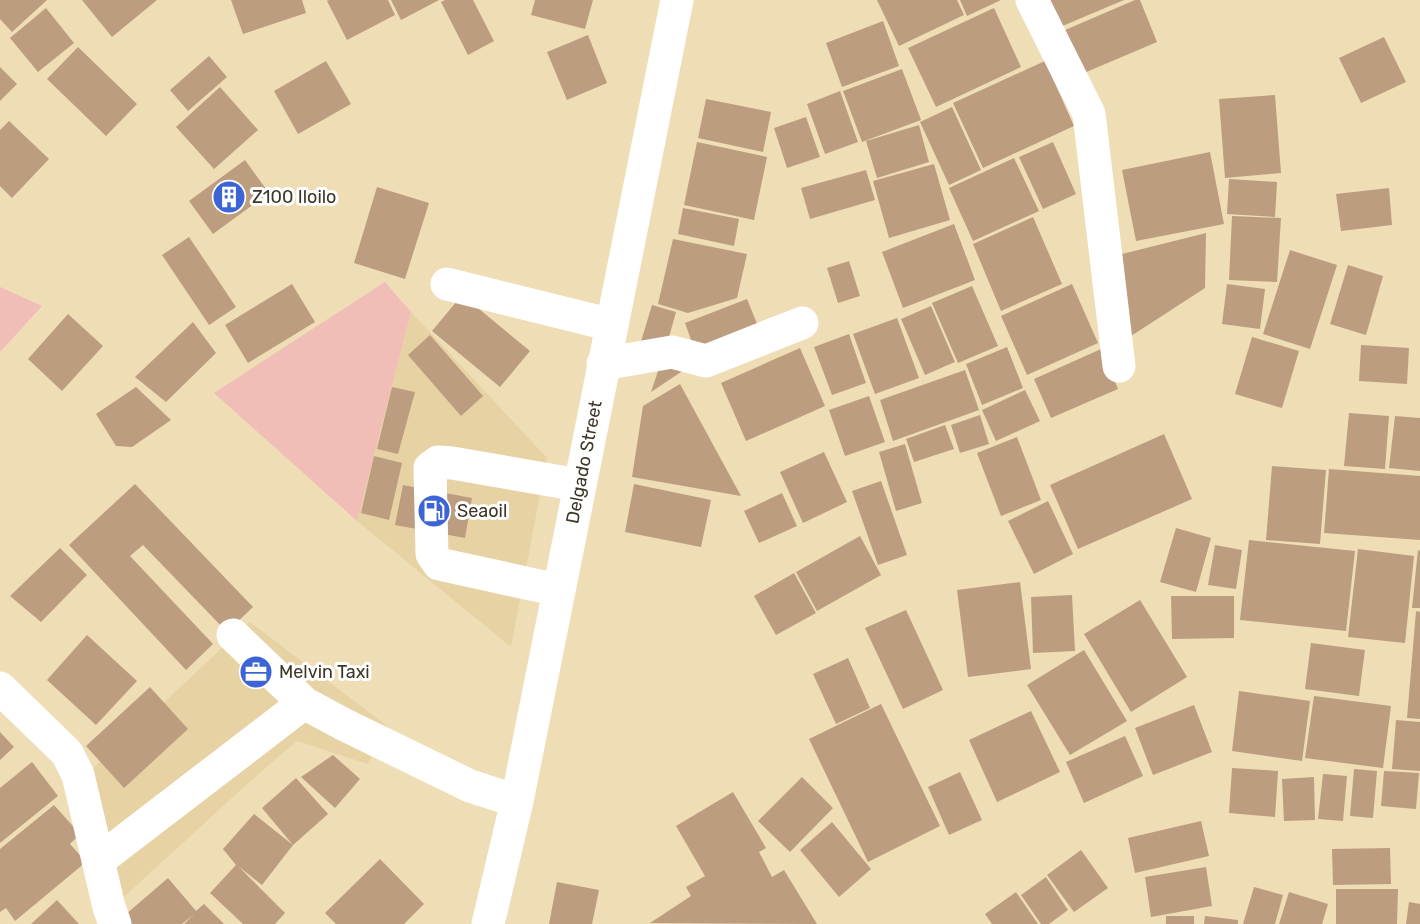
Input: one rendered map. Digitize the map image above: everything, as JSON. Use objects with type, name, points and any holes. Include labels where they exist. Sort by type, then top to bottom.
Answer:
[{"type":"street","name":"Delgado Street","points":[[488,924],[516,801],[677,0]]},
{"type":"street","points":[[1032,0],[1089,114],[1119,366]]},
{"type":"street","points":[[447,284],[612,325]]},
{"type":"street","points":[[603,364],[672,352],[706,362],[802,323]]},
{"type":"street","points":[[558,590],[439,564],[432,554],[430,468],[438,462],[452,463],[579,485]]},
{"type":"street","points":[[233,635],[304,703],[470,786],[516,801]]},
{"type":"street","points":[[0,687],[67,753],[78,775],[115,924]]},
{"type":"street","points":[[98,861],[304,703]]},
{"type":"shaded area","points":[[385,282],[411,312],[357,521],[214,393]]},
{"type":"shaded area","points":[[0,287],[42,306],[0,352]]},
{"type":"shaded area","points":[[411,312],[547,458],[511,647],[357,521]]},
{"type":"shaded area","points":[[250,622],[387,726],[368,764],[297,741],[115,905],[88,773]]},
{"type":"building","points":[[0,0],[47,0],[12,32],[0,19]]},
{"type":"building","points":[[82,0],[157,0],[112,37]]},
{"type":"building","points":[[231,0],[302,0],[306,13],[243,34]]},
{"type":"building","points":[[388,0],[395,15],[347,40],[327,1]]},
{"type":"building","points":[[391,0],[439,0],[401,20]]},
{"type":"building","points":[[473,0],[494,41],[468,55],[441,2]]},
{"type":"building","points":[[535,0],[593,0],[585,29],[531,15]]},
{"type":"building","points":[[877,0],[957,0],[964,15],[899,46]]},
{"type":"building","points":[[960,0],[1001,0],[967,16]]},
{"type":"building","points":[[1124,0],[1060,27],[1049,1]]},
{"type":"building","points":[[1135,0],[1140,0],[1157,42],[1084,73],[1065,30]]},
{"type":"building","points":[[46,8],[74,43],[38,72],[10,38]]},
{"type":"building","points":[[994,8],[1021,67],[936,107],[908,48]]},
{"type":"building","points":[[883,21],[899,66],[842,87],[826,43]]},
{"type":"building","points":[[588,35],[607,83],[567,100],[547,52]]},
{"type":"building","points":[[1384,37],[1406,82],[1361,103],[1339,58]]},
{"type":"building","points":[[78,47],[137,104],[106,136],[47,79]]},
{"type":"building","points":[[209,56],[227,77],[188,111],[170,90]]},
{"type":"building","points":[[326,61],[351,104],[298,134],[274,91]]},
{"type":"building","points":[[1045,61],[1074,126],[983,168],[953,103]]},
{"type":"building","points":[[0,67],[17,84],[0,101]]},
{"type":"building","points":[[902,69],[921,120],[862,142],[843,91]]},
{"type":"building","points":[[220,87],[258,130],[214,169],[176,127]]},
{"type":"building","points":[[840,91],[858,142],[825,154],[807,104]]},
{"type":"building","points":[[1275,95],[1281,173],[1225,178],[1219,99]]},
{"type":"building","points":[[706,99],[771,112],[763,152],[698,138]]},
{"type":"building","points":[[952,107],[981,170],[949,185],[920,122]]},
{"type":"building","points":[[806,117],[820,157],[787,168],[774,128]]},
{"type":"building","points":[[9,121],[49,159],[12,198],[0,186],[0,130]]},
{"type":"building","points":[[919,125],[929,162],[877,178],[866,141]]},
{"type":"building","points":[[697,142],[767,157],[754,220],[684,205]]},
{"type":"building","points":[[1053,142],[1076,194],[1043,209],[1019,157]]},
{"type":"building","points":[[1210,152],[1224,224],[1136,241],[1122,170]]},
{"type":"building","points":[[1014,158],[1039,211],[973,241],[949,188]]},
{"type":"building","name":"Z100 Iloilo","points":[[245,160],[269,193],[213,234],[189,201]]},
{"type":"building","points":[[934,164],[950,220],[889,238],[873,181]]},
{"type":"building","points":[[866,170],[875,200],[810,219],[801,188]]},
{"type":"building","points":[[1229,179],[1277,182],[1275,217],[1227,214]]},
{"type":"building","points":[[377,187],[429,203],[405,279],[354,263]]},
{"type":"building","points":[[1389,188],[1392,225],[1341,231],[1336,194]]},
{"type":"building","points":[[683,208],[739,219],[734,246],[678,234]]},
{"type":"building","points":[[1232,216],[1281,218],[1277,282],[1229,280]]},
{"type":"building","points":[[1033,217],[1062,284],[1001,311],[973,244]]},
{"type":"building","points":[[954,224],[975,280],[903,308],[882,252]]},
{"type":"building","points":[[1206,233],[1205,288],[1131,336],[1122,254]]},
{"type":"building","points":[[189,237],[236,307],[209,325],[162,255]]},
{"type":"building","points":[[673,239],[747,254],[737,298],[688,313],[658,304]]},
{"type":"building","points":[[1290,250],[1337,265],[1310,349],[1263,334]]},
{"type":"building","points":[[849,261],[860,296],[838,303],[827,268]]},
{"type":"building","points":[[1348,265],[1383,276],[1366,335],[1330,324]]},
{"type":"building","points":[[292,284],[315,322],[248,363],[225,325]]},
{"type":"building","points":[[1072,284],[1098,343],[1027,375],[1001,316]]},
{"type":"building","points":[[1227,284],[1265,289],[1260,329],[1222,324]]},
{"type":"building","points":[[972,286],[998,346],[958,363],[932,303]]},
{"type":"building","points":[[462,295],[530,351],[500,387],[432,331]]},
{"type":"building","points":[[747,299],[758,326],[695,351],[685,323]]},
{"type":"building","points":[[652,305],[676,312],[669,337],[639,348]]},
{"type":"building","points":[[931,306],[955,362],[925,375],[901,319]]},
{"type":"building","points":[[68,314],[103,346],[62,391],[28,359]]},
{"type":"building","points":[[897,318],[919,378],[875,394],[853,334]]},
{"type":"building","points":[[193,322],[216,353],[166,402],[135,377]]},
{"type":"building","points":[[849,334],[866,383],[832,395],[814,347]]},
{"type":"building","points":[[430,335],[483,396],[461,416],[408,355]]},
{"type":"building","points":[[1252,337],[1299,351],[1282,408],[1235,394]]},
{"type":"building","points":[[1361,345],[1409,348],[1407,384],[1359,381]]},
{"type":"building","points":[[1007,347],[1023,388],[982,405],[966,364]]},
{"type":"building","points":[[800,348],[825,406],[746,441],[721,383]]},
{"type":"building","points":[[1101,349],[1118,389],[1051,418],[1034,379]]},
{"type":"building","points":[[660,365],[687,368],[651,392]]},
{"type":"building","points":[[965,370],[979,410],[893,441],[880,400]]},
{"type":"building","points":[[680,384],[741,496],[632,477],[643,406]]},
{"type":"building","points":[[136,387],[171,420],[132,447],[116,446],[96,414]]},
{"type":"building","points":[[392,387],[415,392],[398,454],[377,449]]},
{"type":"building","points":[[1025,390],[1040,421],[996,441],[982,410]]},
{"type":"building","points":[[869,396],[885,442],[845,456],[829,410]]},
{"type":"building","points":[[1349,413],[1389,416],[1385,469],[1344,466]]},
{"type":"building","points":[[980,415],[989,444],[960,453],[951,425]]},
{"type":"building","points":[[1395,416],[1420,418],[1420,471],[1389,468]]},
{"type":"building","points":[[945,425],[954,449],[914,462],[906,439]]},
{"type":"building","points":[[1164,434],[1192,499],[1078,549],[1050,485]]},
{"type":"building","points":[[1017,437],[1041,500],[1001,516],[977,453]]},
{"type":"building","points":[[905,444],[922,503],[896,511],[879,452]]},
{"type":"building","points":[[824,452],[847,502],[803,523],[780,472]]},
{"type":"building","points":[[374,456],[402,463],[389,520],[361,513]]},
{"type":"building","points":[[1272,466],[1326,470],[1320,544],[1266,540]]},
{"type":"building","points":[[1329,469],[1420,476],[1420,540],[1324,533]]},
{"type":"building","points":[[881,481],[907,555],[878,565],[852,491]]},
{"type":"building","points":[[135,484],[253,607],[227,632],[143,545],[130,556],[213,644],[186,670],[69,545]]},
{"type":"building","points":[[634,484],[711,500],[701,547],[625,532]]},
{"type":"building","name":"Seaoil","points":[[403,485],[472,498],[465,538],[395,525]]},
{"type":"building","points":[[782,493],[797,526],[759,543],[744,511]]},
{"type":"building","points":[[1048,501],[1073,554],[1034,574],[1008,521]]},
{"type":"building","points":[[1176,528],[1211,538],[1196,592],[1160,582]]},
{"type":"building","points":[[860,536],[881,575],[817,611],[796,572]]},
{"type":"building","points":[[1249,540],[1355,551],[1346,631],[1240,620]]},
{"type":"building","points":[[1215,545],[1242,550],[1236,589],[1208,585]]},
{"type":"building","points":[[60,548],[87,575],[41,622],[10,596]]},
{"type":"building","points":[[1358,549],[1414,556],[1405,643],[1348,637]]},
{"type":"building","points":[[1418,550],[1420,551],[1420,608],[1412,608]]},
{"type":"building","points":[[794,573],[816,613],[776,635],[754,596]]},
{"type":"building","points":[[1020,582],[1031,669],[968,677],[957,590]]},
{"type":"building","points":[[1072,595],[1075,651],[1033,653],[1031,597]]},
{"type":"building","points":[[1171,596],[1234,596],[1234,638],[1172,639]]},
{"type":"building","points":[[1140,600],[1187,677],[1131,712],[1084,634]]},
{"type":"building","points":[[906,610],[943,690],[903,709],[865,628]]},
{"type":"building","points":[[1416,611],[1420,612],[1420,719],[1407,718]]},
{"type":"building","points":[[87,635],[137,681],[96,725],[47,680]]},
{"type":"building","points":[[1311,643],[1365,650],[1359,696],[1305,689]]},
{"type":"building","points":[[1084,650],[1127,721],[1070,755],[1027,685]]},
{"type":"building","points":[[848,658],[870,708],[836,724],[813,674]]},
{"type":"building","points":[[150,687],[188,729],[124,788],[86,746]]},
{"type":"building","points":[[1239,691],[1310,701],[1302,761],[1232,751]]},
{"type":"building","points":[[1314,696],[1391,706],[1383,768],[1305,758]]},
{"type":"building","points":[[881,704],[940,826],[868,862],[809,739]]},
{"type":"building","points":[[1194,705],[1212,752],[1153,775],[1135,728]]},
{"type":"building","points":[[1031,711],[1060,772],[997,802],[969,740]]},
{"type":"building","points":[[1396,720],[1420,722],[1420,771],[1392,769]]},
{"type":"building","points":[[0,732],[14,747],[0,760]]},
{"type":"building","points":[[1125,736],[1143,776],[1084,803],[1066,762]]},
{"type":"building","points":[[333,755],[360,779],[335,808],[301,777]]},
{"type":"building","points":[[32,762],[58,796],[0,843],[0,788]]},
{"type":"building","points":[[1232,768],[1278,771],[1275,817],[1229,813]]},
{"type":"building","points":[[1354,769],[1377,771],[1373,818],[1350,816]]},
{"type":"building","points":[[1384,771],[1419,773],[1416,809],[1381,806]]},
{"type":"building","points":[[960,772],[982,820],[949,835],[928,787]]},
{"type":"building","points":[[1323,774],[1347,776],[1343,821],[1318,819]]},
{"type":"building","points":[[802,777],[833,808],[790,852],[758,821]]},
{"type":"building","points":[[1314,777],[1315,820],[1284,821],[1282,779]]},
{"type":"building","points":[[296,778],[328,814],[293,845],[262,808]]},
{"type":"building","points":[[733,792],[766,848],[759,852],[772,877],[784,870],[817,924],[650,923],[691,896],[686,887],[705,876],[676,826]]},
{"type":"building","points":[[54,805],[80,834],[70,844],[86,862],[15,921],[6,908],[0,912],[0,849]]},
{"type":"building","points":[[254,814],[293,845],[262,885],[238,866],[285,913],[275,924],[243,924],[210,893],[236,865],[223,849]]},
{"type":"building","points":[[1201,821],[1209,856],[1135,873],[1128,838]]},
{"type":"building","points":[[832,822],[871,869],[839,897],[800,850]]},
{"type":"building","points":[[1390,848],[1391,884],[1333,885],[1332,849]]},
{"type":"building","points":[[1081,850],[1108,888],[1074,912],[1047,875]]},
{"type":"building","points":[[380,859],[424,904],[404,924],[336,924],[325,913]]},
{"type":"building","points":[[1206,867],[1212,906],[1151,917],[1145,877]]},
{"type":"building","points":[[1046,877],[1068,910],[1049,924],[1041,924],[1021,895]]},
{"type":"building","points":[[168,878],[196,911],[204,904],[224,924],[184,924],[194,914],[182,924],[132,924],[125,915]]},
{"type":"building","points":[[557,882],[599,890],[592,924],[549,924]]},
{"type":"building","points":[[1254,887],[1283,895],[1275,924],[1243,924]]},
{"type":"building","points":[[1336,889],[1398,889],[1397,924],[1336,924]]},
{"type":"building","points":[[1016,892],[1038,924],[992,924],[985,914]]},
{"type":"building","points":[[1289,892],[1328,904],[1322,924],[1279,924]]},
{"type":"building","points":[[57,900],[79,924],[31,924]]},
{"type":"building","points":[[1409,902],[1420,904],[1420,924],[1406,924]]},
{"type":"building","points":[[1166,916],[1194,916],[1194,924],[1166,924]]},
{"type":"building","points":[[1205,916],[1238,920],[1238,924],[1204,924]]},
{"type":"place","name":"Z100 Iloilo","points":[[229,197]]},
{"type":"place","name":"Seaoil","points":[[434,511]]},
{"type":"place","name":"Melvin Taxi","points":[[256,672]]}]
